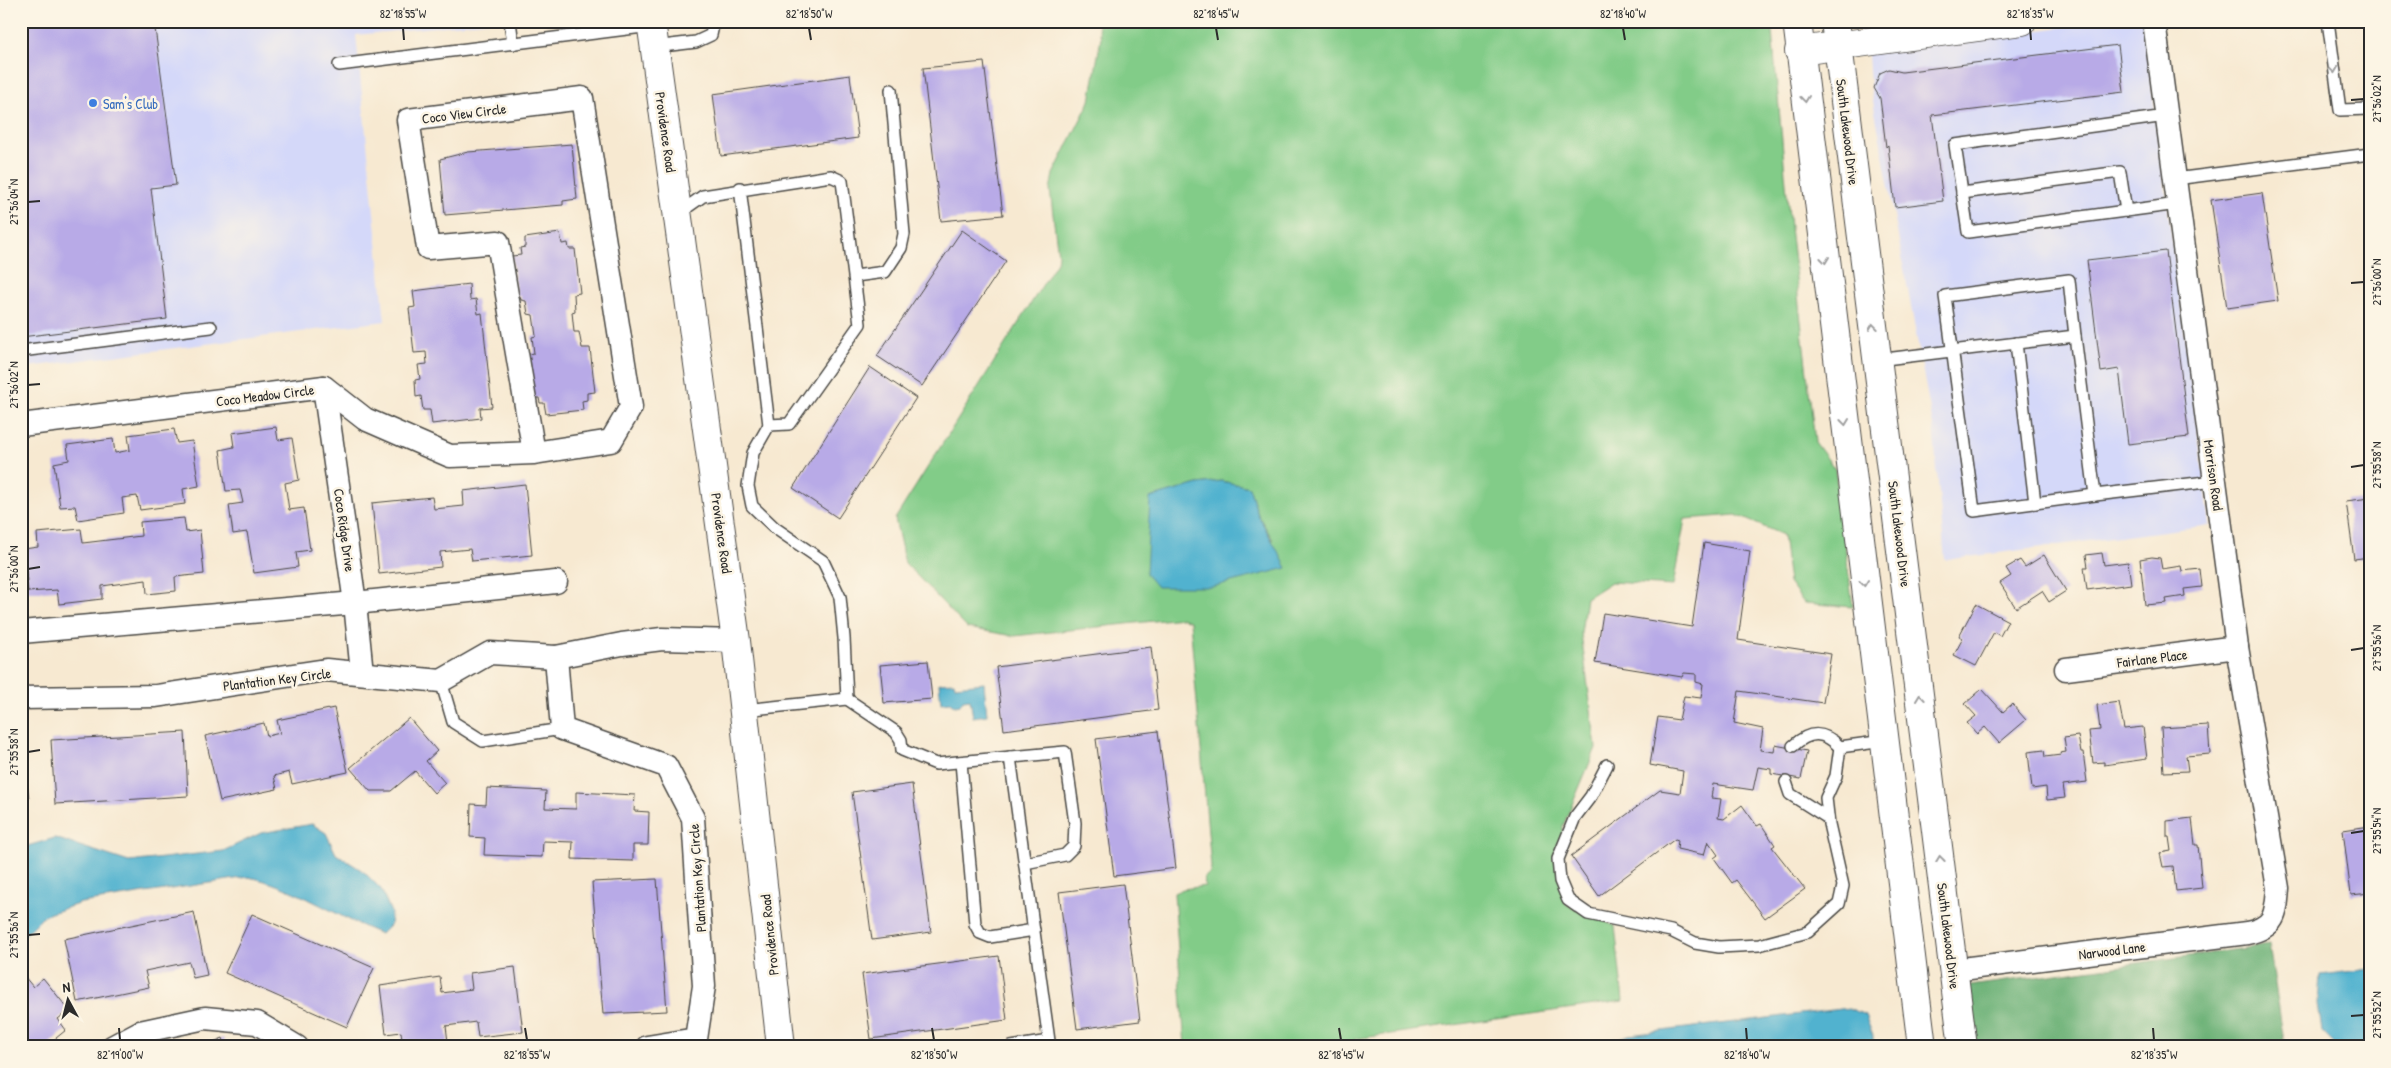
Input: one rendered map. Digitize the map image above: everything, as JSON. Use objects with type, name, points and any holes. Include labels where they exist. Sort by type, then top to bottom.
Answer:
[{"type":"main road","points":[[1797,21],[1799,51],[1922,1047]]},
{"type":"main road","points":[[1799,51],[1836,34],[2010,22]]},
{"type":"main road","name":"Providence Road","points":[[652,32],[736,641],[781,1047]]},
{"type":"main road","name":"South Lakewood Drive","points":[[1836,34],[1963,1047]]},
{"type":"street","name":"Morrison Road","points":[[2154,21],[2237,647],[2278,888],[2275,916],[2268,925]]},
{"type":"street","name":"Coco View Circle","points":[[534,453],[498,242],[428,248],[408,120],[582,98],[631,407],[612,441]]},
{"type":"street","name":"Coco Meadow Circle","points":[[21,425],[324,387],[365,419],[450,456],[534,453],[612,441]]},
{"type":"street","name":"Coco Ridge Drive","points":[[324,387],[355,603],[362,673]]},
{"type":"street","points":[[21,632],[355,603],[556,582]]},
{"type":"street","points":[[441,681],[490,652],[556,657],[622,644],[662,639],[736,641]]},
{"type":"street","name":"Fairlane Place","points":[[2066,669],[2237,647]]},
{"type":"street","points":[[556,657],[562,729]]},
{"type":"street","name":"Plantation Key Circle","points":[[21,698],[156,696],[326,670],[441,681]]},
{"type":"street","name":"Plantation Key Circle","points":[[562,729],[666,766],[693,818],[704,986],[696,1039],[647,1047]]},
{"type":"street","name":"Narwood Lane","points":[[1954,970],[2247,933],[2260,930],[2268,925]]},
{"type":"street","points":[[112,1047],[140,1032],[205,1018],[257,1023],[296,1047]]},
{"type":"lane","points":[[510,21],[513,44]]},
{"type":"lane","points":[[339,66],[513,44],[652,32],[696,42],[711,35],[714,21]]},
{"type":"lane","points":[[2328,21],[2340,110],[2370,109]]},
{"type":"lane","points":[[855,276],[885,272],[901,248],[904,234],[891,90]]},
{"type":"lane","points":[[2166,116],[1955,145],[1968,232],[2178,204]]},
{"type":"lane","points":[[2175,180],[2370,154]]},
{"type":"lane","points":[[1962,193],[2120,172],[2126,211]]},
{"type":"lane","points":[[677,214],[703,196],[740,188],[830,176],[842,182],[860,324],[789,424],[769,425]]},
{"type":"lane","points":[[740,188],[769,425],[753,453],[748,486],[752,506],[775,528],[823,561],[840,597],[847,699]]},
{"type":"lane","points":[[2095,495],[2068,280],[1945,296],[1974,511],[2215,481]]},
{"type":"lane","points":[[21,351],[210,327]]},
{"type":"lane","points":[[1877,360],[2075,336]]},
{"type":"lane","points":[[2016,343],[2035,503]]},
{"type":"lane","points":[[441,681],[453,722],[483,741],[562,729]]},
{"type":"lane","points":[[744,710],[847,699],[896,732],[901,740],[902,750],[936,764],[1065,752],[1075,823],[1074,846],[1065,855],[1025,864]]},
{"type":"lane","points":[[1793,746],[1803,737],[1814,735],[1830,737],[1840,747]]},
{"type":"lane","points":[[1840,747],[1884,741]]},
{"type":"lane","points":[[1607,765],[1591,796],[1575,817],[1558,859],[1560,880],[1568,900],[1588,914],[1671,931],[1695,942],[1719,947],[1759,945],[1808,932],[1839,904],[1843,886],[1828,818],[1826,798],[1836,776],[1840,747]]},
{"type":"lane","points":[[1010,757],[1049,1040],[1011,1047]]},
{"type":"lane","points":[[961,762],[975,924],[980,933],[990,937],[1034,930]]},
{"type":"lane","points":[[1786,782],[1790,794],[1828,818]]},
{"type":"shaded area","points":[[21,21],[493,21],[356,35],[385,321],[21,368]]},
{"type":"shaded area","points":[[2107,21],[2143,21],[2210,525],[1945,560],[1933,426],[1870,84],[1868,53]]},
{"type":"green space","points":[[1097,21],[1129,21],[1130,24],[1172,21],[1771,21],[1790,227],[1815,442],[1835,469],[1853,607],[1804,603],[1789,583],[1783,535],[1736,515],[1685,519],[1673,586],[1611,582],[1586,598],[1581,633],[1596,748],[1563,826],[1560,860],[1566,904],[1615,926],[1623,1001],[1355,1039],[1352,1047],[1185,1047],[1174,893],[1183,889],[1205,886],[1204,878],[1210,873],[1211,867],[1190,621],[1182,618],[1014,636],[967,628],[905,563],[895,519],[1057,262],[1058,255],[1050,190],[1053,174],[1090,101],[1101,38]],"holes":[[[1221,481],[1249,487],[1258,515],[1273,540],[1150,498],[1198,484]]]},
{"type":"green space","points":[[2269,945],[2285,1047],[1977,1047],[1970,986]]},
{"type":"water","points":[[1221,481],[1249,487],[1258,515],[1287,568],[1211,587],[1157,587],[1146,574],[1150,498],[1198,484]]},
{"type":"water","points":[[954,682],[955,686],[984,683],[987,715],[973,717],[970,699],[963,700],[960,705],[955,706],[950,702],[941,703],[939,683]]},
{"type":"water","points":[[312,824],[326,833],[336,854],[363,871],[381,889],[391,912],[390,925],[381,934],[281,887],[248,877],[81,903],[45,915],[21,939],[21,849],[24,847],[55,838],[129,862],[223,851],[261,833]]},
{"type":"water","points":[[2370,969],[2370,1047],[2337,1047],[2322,1032],[2318,1003],[2320,975]]},
{"type":"water","points":[[1849,1008],[1865,1015],[1873,1036],[1873,1047],[1599,1047],[1608,1041],[1629,1035]]},
{"type":"building","name":"Sam's Club","points":[[21,21],[154,21],[176,185],[151,188],[167,319],[21,337]]},
{"type":"building","points":[[748,21],[783,21],[784,22],[748,27]]},
{"type":"building","points":[[2367,31],[2370,31],[2370,45],[2368,45]]},
{"type":"building","points":[[2118,45],[2124,92],[1932,115],[1943,201],[1895,207],[1888,145],[1886,147],[1880,98],[1874,88],[1880,73],[1889,69],[1902,72]]},
{"type":"building","points":[[984,62],[1003,215],[941,221],[923,68]]},
{"type":"building","points":[[850,75],[858,138],[721,156],[713,94]]},
{"type":"building","points":[[572,144],[577,199],[563,201],[563,205],[445,215],[440,159],[468,152]]},
{"type":"building","points":[[2262,193],[2278,301],[2227,308],[2211,200]]},
{"type":"building","points":[[962,230],[1006,261],[922,386],[877,356]]},
{"type":"building","points":[[560,233],[562,244],[568,243],[569,249],[575,249],[580,293],[574,294],[575,311],[572,312],[574,332],[579,332],[582,348],[590,348],[595,392],[587,393],[587,400],[582,401],[583,410],[546,414],[544,403],[540,403],[539,398],[531,398],[525,355],[534,353],[532,337],[536,336],[533,315],[528,314],[526,301],[521,300],[520,296],[517,296],[512,256],[521,255],[520,248],[525,247],[525,238]]},
{"type":"building","points":[[2166,251],[2189,437],[2128,444],[2119,369],[2101,372],[2087,260]]},
{"type":"building","points":[[469,284],[470,300],[476,299],[478,314],[482,313],[492,407],[480,408],[481,418],[432,424],[430,410],[423,410],[421,396],[416,397],[415,380],[420,379],[418,365],[427,364],[426,352],[414,353],[409,308],[415,307],[413,291]]},
{"type":"building","points":[[870,367],[916,398],[838,518],[793,488]]},
{"type":"building","points":[[276,427],[278,440],[292,438],[299,480],[285,483],[289,510],[304,508],[310,550],[296,552],[298,567],[254,573],[247,532],[233,534],[229,505],[243,503],[240,490],[226,491],[220,450],[234,447],[232,433]]},
{"type":"building","points":[[174,429],[177,443],[192,441],[199,486],[183,489],[185,504],[140,510],[137,496],[122,498],[124,513],[78,520],[75,506],[60,507],[54,463],[69,460],[67,445],[113,439],[115,453],[130,450],[128,435]]},
{"type":"building","points":[[525,484],[532,555],[472,561],[470,549],[440,552],[441,567],[379,574],[372,503],[432,497],[434,509],[464,506],[463,491]]},
{"type":"building","points":[[2370,498],[2370,557],[2354,559],[2346,501]]},
{"type":"building","points":[[184,518],[186,532],[200,530],[204,574],[175,577],[176,591],[147,594],[146,580],[102,586],[102,599],[59,604],[57,590],[28,592],[24,549],[38,547],[37,533],[81,529],[83,543],[141,536],[140,522]]},
{"type":"building","points":[[1704,543],[1750,551],[1738,640],[1831,654],[1823,703],[1739,691],[1734,723],[1763,729],[1760,750],[1774,752],[1775,745],[1807,751],[1801,779],[1771,774],[1771,769],[1758,767],[1753,790],[1713,784],[1711,798],[1721,799],[1718,818],[1724,819],[1742,805],[1757,826],[1761,824],[1775,845],[1772,847],[1805,889],[1765,918],[1736,880],[1732,883],[1714,858],[1718,855],[1708,841],[1704,855],[1677,849],[1678,840],[1675,839],[1599,896],[1571,856],[1660,790],[1680,793],[1683,771],[1650,765],[1658,717],[1679,720],[1684,696],[1701,698],[1703,684],[1696,682],[1696,674],[1684,673],[1682,677],[1595,663],[1603,613],[1692,627]]},
{"type":"building","points":[[2102,553],[2104,565],[2128,562],[2131,584],[2087,590],[2084,567],[2088,567],[2086,555]]},
{"type":"building","points":[[2044,555],[2066,591],[2049,602],[2042,591],[2016,608],[2000,583],[2011,576],[2006,568],[2020,560],[2025,567]]},
{"type":"building","points":[[2160,558],[2162,569],[2181,566],[2182,571],[2200,569],[2202,587],[2184,589],[2185,596],[2166,599],[2167,603],[2145,605],[2140,559]]},
{"type":"building","points":[[1976,604],[2008,621],[2000,636],[1994,632],[1976,666],[1954,655],[1963,638],[1959,636]]},
{"type":"building","points":[[1151,647],[1158,710],[1004,730],[996,667]]},
{"type":"building","points":[[928,661],[932,699],[884,703],[880,665]]},
{"type":"building","points":[[1982,689],[2003,712],[2012,704],[2026,720],[1999,743],[1985,727],[1977,734],[1967,723],[1976,716],[1965,704]]},
{"type":"building","points":[[2119,702],[2124,729],[2143,727],[2147,759],[2104,765],[2104,762],[2093,763],[2089,731],[2100,730],[2097,705]]},
{"type":"building","points":[[334,708],[348,772],[292,784],[289,772],[274,776],[277,789],[220,801],[205,736],[264,723],[267,736],[280,733],[277,720]]},
{"type":"building","points":[[409,718],[437,751],[426,761],[445,783],[434,793],[415,771],[391,791],[370,791],[350,768]]},
{"type":"building","points":[[2208,725],[2210,754],[2186,756],[2188,771],[2164,772],[2161,728]]},
{"type":"building","points":[[1158,731],[1176,868],[1114,876],[1096,739]]},
{"type":"building","points":[[185,732],[188,796],[55,804],[51,740]]},
{"type":"building","points":[[21,736],[29,799],[21,800]]},
{"type":"building","points":[[2078,736],[2081,752],[2083,752],[2087,782],[2063,785],[2065,798],[2047,800],[2046,787],[2032,789],[2028,752],[2044,750],[2045,757],[2061,755],[2060,753],[2066,752],[2064,738]]},
{"type":"building","points":[[912,784],[931,932],[872,940],[852,792]]},
{"type":"building","points":[[487,788],[546,791],[545,808],[576,809],[576,792],[635,795],[634,811],[649,812],[648,845],[633,845],[633,861],[572,859],[573,842],[543,841],[542,857],[484,855],[485,838],[470,837],[471,804],[486,805]]},
{"type":"building","points":[[2192,818],[2195,845],[2198,845],[2202,888],[2176,891],[2173,866],[2163,867],[2160,853],[2171,851],[2169,837],[2167,837],[2167,821]]},
{"type":"building","points":[[2370,826],[2370,893],[2351,895],[2343,830]]},
{"type":"building","points":[[657,879],[667,1011],[603,1014],[592,882]]},
{"type":"building","points":[[1123,884],[1140,1021],[1077,1029],[1059,892]]},
{"type":"building","points":[[194,912],[207,975],[193,978],[189,962],[145,971],[149,987],[77,1002],[64,939]]},
{"type":"building","points":[[252,914],[374,968],[347,1027],[225,973]]},
{"type":"building","points":[[999,956],[1007,1020],[871,1039],[862,974]]},
{"type":"building","points":[[515,967],[523,1032],[478,1037],[476,1022],[446,1026],[448,1042],[410,1047],[403,1047],[401,1032],[386,1034],[380,986],[440,977],[442,993],[472,989],[470,973]]},
{"type":"building","points":[[24,976],[33,987],[43,978],[69,1010],[58,1019],[66,1030],[45,1047],[21,1047],[21,978]]},
{"type":"building","points":[[223,1038],[226,1047],[201,1047]]},
{"type":"place","name":"Sam's Club","points":[[93,103]]}]
